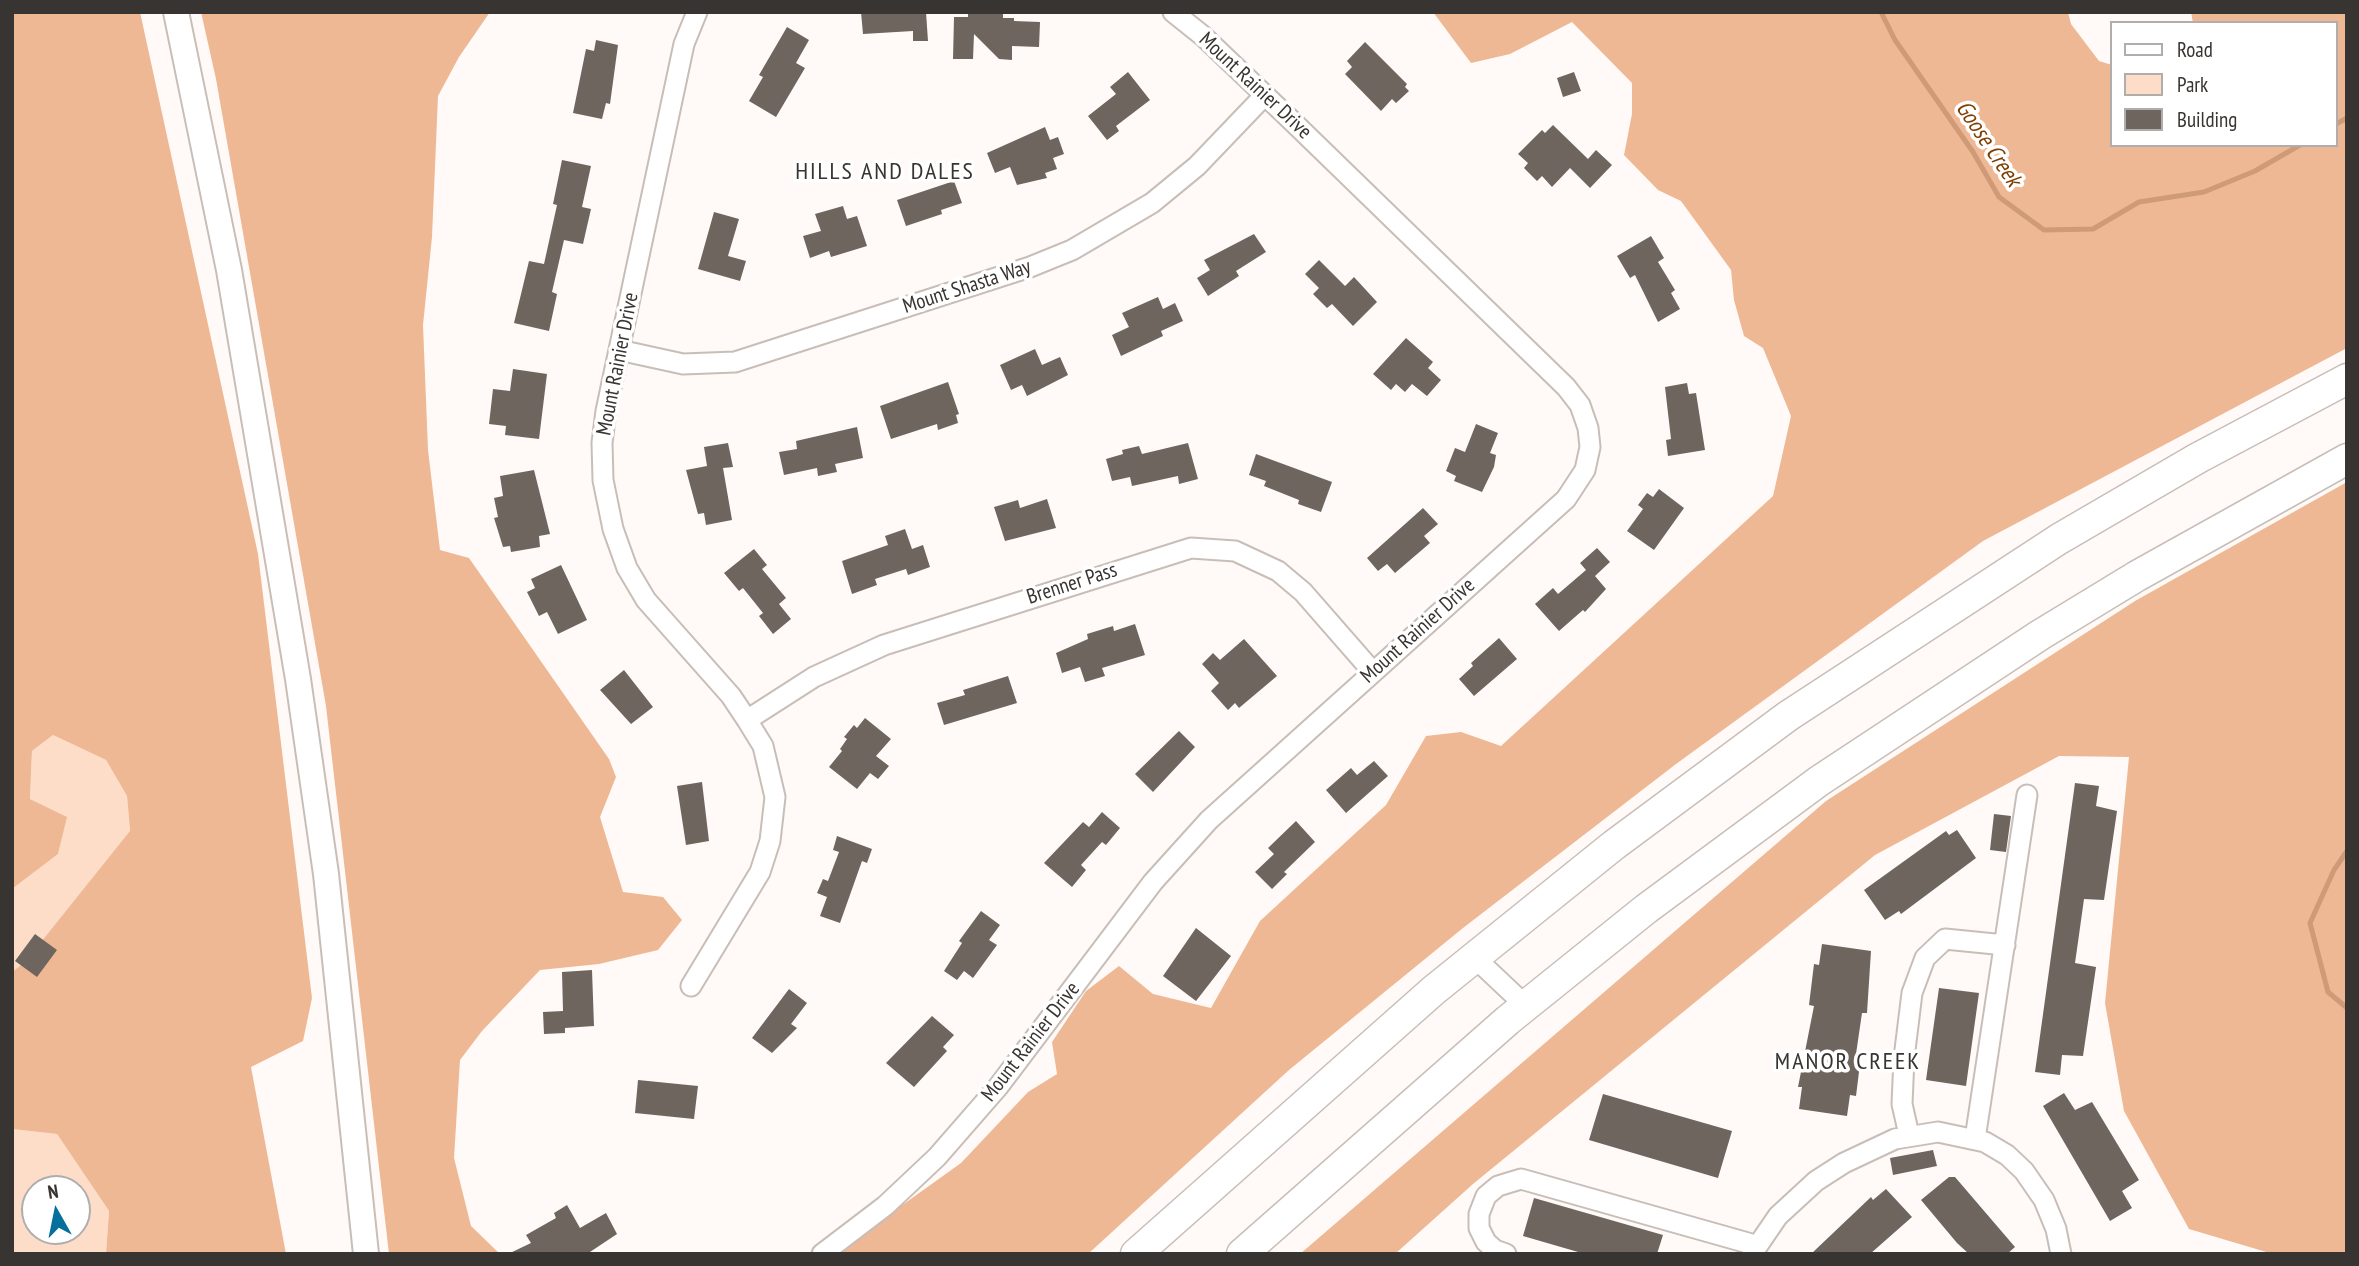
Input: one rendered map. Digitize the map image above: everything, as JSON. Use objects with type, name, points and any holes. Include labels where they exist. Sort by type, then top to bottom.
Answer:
[{"type":"highway","points":[[1136,1254],[1475,958],[1614,845],[1811,701],[2059,539],[2198,458],[2347,379]]},
{"type":"highway","points":[[1242,1254],[1526,1006],[1646,909],[1864,751],[2137,576],[2347,459]]},
{"type":"main road","points":[[176,12],[229,270],[298,679],[326,874],[366,1254]]},
{"type":"street","name":"Mount Rainier Drive","points":[[691,986],[749,892],[770,841],[775,797],[763,746],[747,720],[731,696],[646,600],[627,568],[613,529],[603,480],[602,443],[684,44],[697,12]]},
{"type":"street","name":"Mount Rainier Drive","points":[[822,1254],[886,1206],[937,1157],[998,1087],[1153,881],[1209,820],[1575,489],[1585,470],[1590,447],[1588,428],[1580,405],[1566,387],[1203,36],[1173,12]]},
{"type":"street","name":"Mount Shasta Way","points":[[619,350],[683,364],[735,362],[1030,267],[1083,245],[1152,202],[1197,166],[1265,96]]},
{"type":"street","name":"Brenner Pass","points":[[747,720],[814,677],[884,645],[1191,548],[1236,551],[1278,571],[1303,592],[1372,671]]},
{"type":"street","points":[[1975,1139],[2027,795]]},
{"type":"street","points":[[1909,1135],[1902,1104],[1904,1058],[1912,992],[1925,958],[1945,939],[2005,945]]},
{"type":"street","points":[[1475,958],[1526,1006]]},
{"type":"street","points":[[1506,1254],[1495,1251],[1486,1242],[1479,1228],[1479,1214],[1486,1196],[1498,1186],[1521,1179],[1639,1210],[1753,1250],[1785,1209],[1816,1181],[1844,1163],[1909,1135],[1938,1132],[1975,1139],[2007,1155],[2038,1188],[2056,1229],[2061,1254]]},
{"type":"green space","points":[[53,735],[106,760],[127,796],[130,832],[25,962],[12,972],[12,889],[58,854],[66,817],[30,799],[32,751]]},
{"type":"green space","points":[[12,1129],[57,1134],[85,1175],[21,1175],[21,1245],[91,1245],[91,1184],[109,1211],[106,1254],[12,1254]]},
{"type":"shaded area","points":[[12,12],[140,12],[258,554],[312,998],[303,1041],[251,1067],[286,1254],[106,1254],[109,1211],[91,1184],[91,1175],[85,1175],[57,1134],[12,1129],[12,972],[25,962],[130,831],[127,796],[106,760],[53,735],[32,751],[30,799],[67,817],[58,854],[12,889]]},
{"type":"shaded area","points":[[201,12],[490,12],[459,57],[438,96],[432,237],[423,325],[428,450],[440,550],[469,558],[609,759],[616,777],[600,817],[623,892],[663,897],[682,920],[658,950],[599,964],[540,970],[482,1031],[460,1060],[454,1158],[471,1226],[500,1254],[389,1254],[326,706],[216,79]]},
{"type":"shaded area","points":[[1433,12],[2068,12],[2071,24],[2099,61],[2110,64],[2110,147],[2338,147],[2338,21],[2193,21],[2191,12],[2347,12],[2347,348],[1983,541],[1676,764],[1463,928],[1289,1070],[1088,1254],[834,1254],[961,1163],[1028,1092],[1057,1074],[1052,1042],[1086,991],[1119,966],[1153,994],[1211,1008],[1260,921],[1386,805],[1426,736],[1461,732],[1501,746],[1773,496],[1791,416],[1763,348],[1744,336],[1734,300],[1731,270],[1681,201],[1658,190],[1624,155],[1632,114],[1632,83],[1572,22],[1510,54],[1471,63]]},
{"type":"shaded area","points":[[2347,482],[2347,1254],[2273,1254],[2189,1229],[2124,1111],[2105,1003],[2129,757],[2059,756],[1875,855],[1473,1184],[1395,1254],[1300,1254],[1826,801],[2135,601]]},
{"type":"building","points":[[861,12],[926,12],[928,41],[913,41],[913,31],[863,34]]},
{"type":"building","points":[[968,12],[1003,12],[1003,18],[1014,18],[1014,21],[1040,22],[1039,47],[1012,46],[1012,60],[999,59],[974,34],[973,59],[953,59],[954,17],[968,17]]},
{"type":"building","points":[[787,27],[809,40],[796,63],[805,68],[776,117],[749,101],[763,77],[759,75]]},
{"type":"building","points":[[596,40],[618,45],[610,104],[606,103],[602,119],[573,113],[586,49],[594,51]]},
{"type":"building","points":[[1365,42],[1407,84],[1405,87],[1409,91],[1396,103],[1392,99],[1381,111],[1345,74],[1352,67],[1347,61]]},
{"type":"building","points":[[1128,72],[1150,100],[1116,126],[1119,131],[1107,140],[1088,116],[1116,94],[1110,87]]},
{"type":"building","points":[[1574,72],[1581,91],[1563,97],[1557,78]]},
{"type":"building","points":[[1553,125],[1588,159],[1596,150],[1612,165],[1590,188],[1570,168],[1552,187],[1542,176],[1537,181],[1524,168],[1528,163],[1518,154],[1542,130],[1545,133]]},
{"type":"building","points":[[1045,127],[1050,140],[1058,137],[1064,154],[1053,158],[1057,169],[1045,173],[1047,178],[1017,185],[1010,167],[995,173],[987,153]]},
{"type":"building","points":[[562,160],[591,166],[582,207],[591,209],[583,244],[564,240],[552,292],[557,294],[549,331],[514,323],[529,261],[544,264],[557,205],[553,204]]},
{"type":"building","points":[[954,181],[962,203],[941,210],[942,214],[906,226],[897,200]]},
{"type":"building","points":[[843,206],[847,219],[857,216],[867,246],[831,257],[829,251],[810,258],[803,236],[821,231],[815,214]]},
{"type":"building","points":[[714,212],[739,219],[728,256],[746,261],[740,281],[698,269]]},
{"type":"building","points":[[1254,234],[1266,252],[1236,271],[1239,276],[1208,296],[1197,278],[1210,270],[1204,260]]},
{"type":"building","points":[[1651,236],[1664,258],[1658,262],[1675,290],[1671,293],[1680,309],[1658,322],[1635,275],[1630,278],[1617,256]]},
{"type":"building","points":[[1319,260],[1345,286],[1354,277],[1377,302],[1353,326],[1332,304],[1327,308],[1313,294],[1319,288],[1305,274]]},
{"type":"building","points":[[1158,297],[1163,309],[1175,303],[1183,321],[1161,331],[1163,336],[1121,356],[1112,335],[1129,327],[1122,313]]},
{"type":"building","points":[[1406,338],[1433,362],[1428,368],[1441,380],[1427,396],[1412,384],[1405,392],[1396,384],[1391,390],[1373,374]]},
{"type":"building","points":[[1035,349],[1042,365],[1060,357],[1068,375],[1027,396],[1022,385],[1011,390],[1000,365]]},
{"type":"building","points":[[513,369],[547,374],[539,439],[505,435],[506,426],[489,424],[493,389],[510,391]]},
{"type":"building","points":[[948,382],[959,414],[956,415],[958,423],[938,430],[937,424],[891,439],[880,406]]},
{"type":"building","points":[[1687,383],[1689,394],[1696,393],[1705,450],[1668,456],[1666,440],[1671,439],[1665,387]]},
{"type":"building","points":[[1476,424],[1498,433],[1490,453],[1496,455],[1494,467],[1482,492],[1454,481],[1456,476],[1446,471],[1455,448],[1465,452]]},
{"type":"building","points":[[857,427],[863,458],[835,464],[837,472],[818,476],[817,468],[784,475],[779,452],[797,449],[796,441]]},
{"type":"building","points":[[728,443],[733,467],[723,468],[732,520],[706,525],[704,513],[698,514],[686,470],[707,466],[704,447]]},
{"type":"building","points":[[1188,443],[1198,479],[1179,484],[1178,476],[1132,486],[1130,477],[1112,481],[1106,459],[1123,454],[1122,450],[1139,446],[1142,454]]},
{"type":"building","points":[[1256,454],[1332,482],[1321,512],[1298,504],[1299,500],[1264,486],[1266,481],[1249,475]]},
{"type":"building","points":[[534,470],[550,534],[539,536],[540,547],[511,552],[510,546],[503,547],[494,518],[498,517],[494,498],[503,496],[500,476]]},
{"type":"building","points":[[1659,489],[1684,508],[1654,550],[1627,531],[1643,509],[1638,505],[1647,493],[1653,497]]},
{"type":"building","points":[[1047,499],[1056,528],[1005,541],[994,507],[1018,500],[1020,508]]},
{"type":"building","points":[[1423,508],[1438,524],[1424,536],[1430,543],[1395,573],[1387,564],[1378,571],[1367,558]]},
{"type":"building","points":[[905,529],[912,549],[923,545],[930,567],[908,575],[906,569],[875,579],[877,585],[852,594],[842,561],[888,545],[885,536]]},
{"type":"building","points":[[1597,548],[1610,562],[1595,576],[1606,589],[1585,612],[1583,610],[1559,631],[1535,604],[1553,588],[1558,594],[1586,570],[1580,563]]},
{"type":"building","points":[[754,549],[767,565],[762,569],[786,598],[779,604],[791,619],[773,634],[759,616],[763,613],[743,588],[739,591],[724,573]]},
{"type":"building","points":[[561,565],[587,620],[558,634],[547,612],[539,616],[527,592],[535,588],[531,579]]},
{"type":"building","points":[[1135,624],[1145,655],[1102,668],[1105,676],[1085,682],[1080,667],[1062,673],[1056,653],[1088,639],[1087,634],[1113,626],[1114,631]]},
{"type":"building","points":[[1499,638],[1517,659],[1474,696],[1459,679],[1473,666],[1471,663]]},
{"type":"building","points":[[1244,639],[1277,676],[1239,708],[1235,703],[1228,710],[1211,691],[1219,683],[1202,664],[1213,653],[1220,660]]},
{"type":"building","points":[[624,670],[653,707],[631,724],[600,690]]},
{"type":"building","points":[[1008,676],[1017,703],[944,725],[937,703],[965,695],[963,690]]},
{"type":"building","points":[[865,718],[891,739],[876,756],[889,766],[878,779],[870,773],[857,789],[829,767],[842,751],[840,749],[847,739],[844,737],[854,725],[857,728]]},
{"type":"building","points":[[1179,731],[1195,747],[1153,792],[1135,774]]},
{"type":"building","points":[[1374,761],[1388,776],[1346,813],[1326,790],[1351,768],[1357,775]]},
{"type":"building","points":[[702,782],[709,841],[686,845],[677,786]]},
{"type":"building","points":[[2075,783],[2099,786],[2096,806],[2117,811],[2104,900],[2084,899],[2075,963],[2096,967],[2083,1056],[2062,1055],[2060,1075],[2035,1072]]},
{"type":"building","points":[[1102,812],[1120,828],[1106,845],[1102,842],[1081,865],[1086,870],[1072,887],[1044,863],[1083,822],[1089,827]]},
{"type":"building","points":[[1994,814],[2011,816],[2006,852],[1990,850]]},
{"type":"building","points":[[1296,821],[1315,842],[1284,872],[1287,874],[1272,889],[1255,872],[1274,854],[1268,848]]},
{"type":"building","points":[[1957,830],[1976,858],[1901,914],[1899,911],[1885,920],[1864,890],[1946,831],[1949,835]]},
{"type":"building","points":[[837,836],[872,849],[867,863],[862,861],[840,923],[820,916],[827,897],[817,893],[823,879],[828,881],[839,852],[833,850]]},
{"type":"building","points":[[981,911],[1000,925],[989,940],[997,945],[973,978],[964,971],[957,980],[944,971],[962,943],[959,941]]},
{"type":"building","points":[[1196,928],[1231,956],[1196,1001],[1163,976]]},
{"type":"building","points":[[35,934],[57,950],[37,977],[15,961]]},
{"type":"building","points":[[1822,944],[1871,951],[1867,1013],[1862,1013],[1856,1054],[1861,1055],[1856,1096],[1850,1095],[1847,1116],[1799,1109],[1802,1087],[1798,1087],[1814,1006],[1809,1005],[1814,964],[1819,965]]},
{"type":"building","points":[[592,970],[594,1026],[565,1028],[565,1033],[544,1034],[543,1012],[563,1011],[562,972]]},
{"type":"building","points":[[1939,988],[1979,993],[1966,1086],[1926,1080]]},
{"type":"building","points":[[789,989],[807,1003],[791,1024],[797,1028],[772,1053],[752,1038]]},
{"type":"building","points":[[932,1016],[954,1035],[943,1047],[947,1051],[914,1087],[886,1063]]},
{"type":"building","points":[[638,1080],[698,1086],[694,1119],[635,1113]]},
{"type":"building","points":[[2064,1093],[2075,1110],[2092,1102],[2139,1180],[2122,1191],[2132,1208],[2110,1221],[2043,1106]]},
{"type":"building","points":[[1603,1094],[1732,1131],[1718,1178],[1589,1140]]},
{"type":"building","points":[[1933,1150],[1937,1166],[1893,1175],[1890,1158]]},
{"type":"building","points":[[1949,1177],[1955,1177],[2015,1247],[2007,1254],[1969,1254],[1921,1200]]},
{"type":"building","points":[[1886,1189],[1912,1217],[1870,1254],[1811,1254],[1871,1197],[1873,1200]]},
{"type":"building","points":[[1534,1198],[1663,1235],[1657,1254],[1585,1254],[1523,1236]]},
{"type":"building","points":[[567,1205],[580,1228],[606,1213],[617,1234],[587,1254],[508,1254],[531,1243],[526,1235],[556,1218],[554,1213]]},
{"type":"waterway","name":"Goose Creek","points":[[1881,12],[1895,40],[1973,152],[1999,197],[2044,230],[2093,229],[2139,202],[2204,192],[2255,171],[2297,147]]},
{"type":"waterway","name":"Goose Creek","points":[[2338,123],[2347,118]]},
{"type":"waterway","name":"Goose Creek","points":[[2347,851],[2334,870],[2310,923],[2328,992],[2347,1008]]},
{"type":"district","name":"HILLS AND DALES","points":[[885,172]]},
{"type":"district","name":"MANOR CREEK","points":[[1848,1062]]}]
